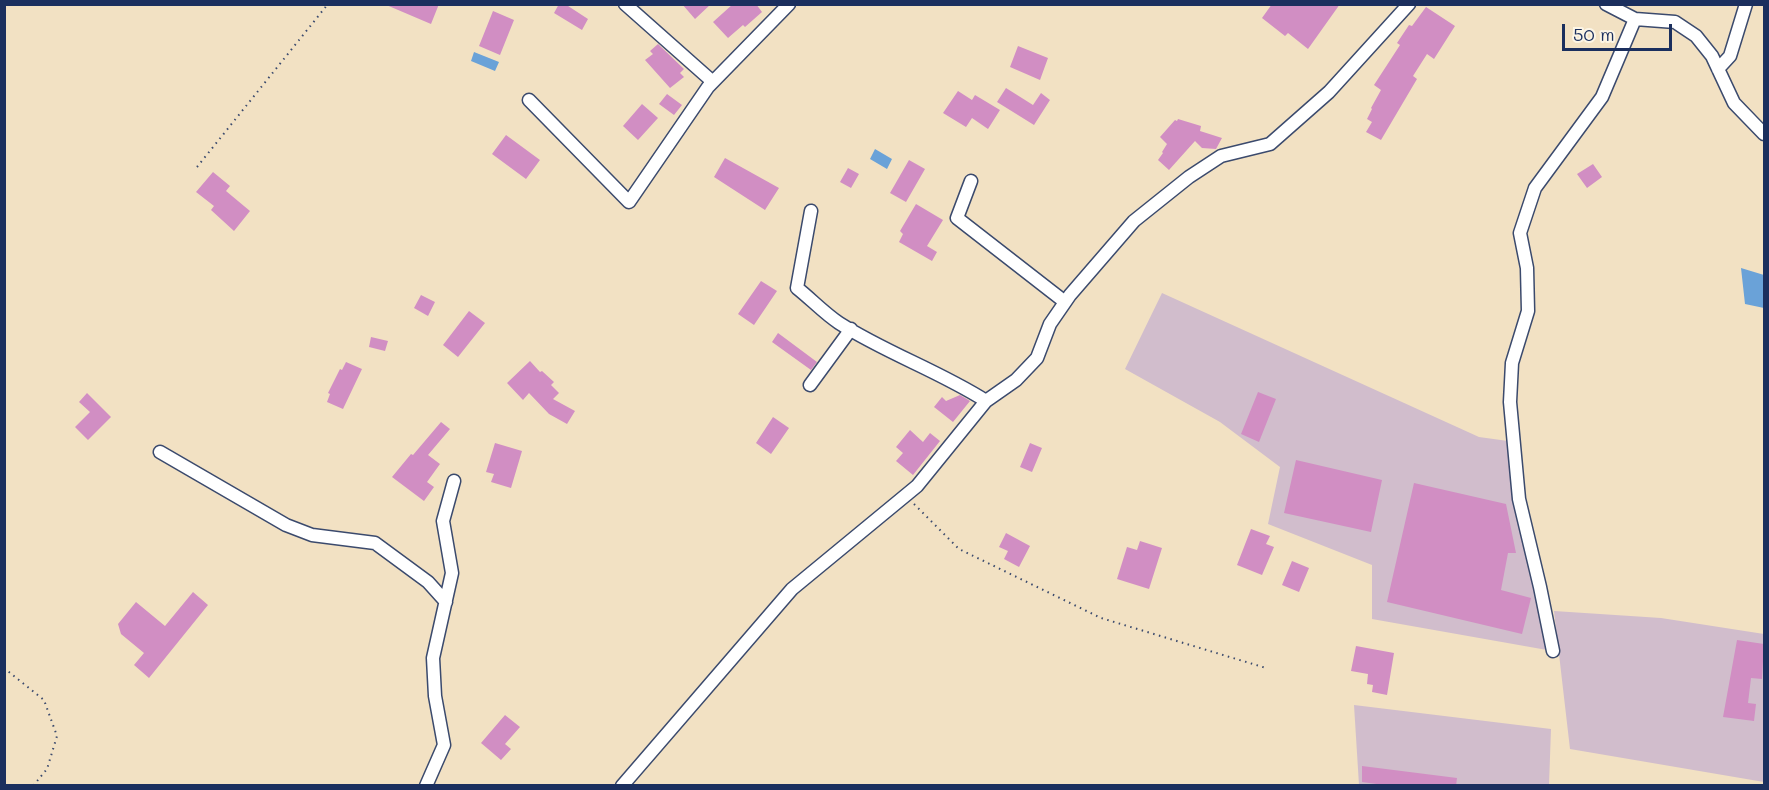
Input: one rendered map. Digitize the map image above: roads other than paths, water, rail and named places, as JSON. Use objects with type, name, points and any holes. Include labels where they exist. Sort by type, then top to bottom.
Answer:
[{"type":"street","points":[[625,4],[713,82]]},
{"type":"street","points":[[529,100],[629,202],[708,87],[789,4]]},
{"type":"street","points":[[622,786],[792,589],[917,486],[986,400],[1016,380],[1037,358],[1050,324],[1065,302],[1134,221],[1189,177],[1221,156],[1270,144],[1329,92],[1409,4]]},
{"type":"street","points":[[1606,4],[1635,19],[1675,22],[1696,36],[1712,56],[1734,103],[1764,134]]},
{"type":"street","points":[[1718,69],[1730,56],[1746,4]]},
{"type":"street","points":[[1554,651],[1519,499],[1510,402],[1512,363],[1528,311],[1527,268],[1520,233],[1535,189],[1602,97],[1635,19]]},
{"type":"street","points":[[971,181],[957,218],[1065,302]]},
{"type":"street","points":[[811,211],[797,288],[839,322],[986,400]]},
{"type":"street","points":[[810,385],[851,329]]},
{"type":"street","points":[[160,452],[286,525],[312,535],[375,543],[428,582],[446,602]]},
{"type":"street","points":[[426,786],[444,745],[435,696],[433,658],[452,573],[443,521],[454,481]]},
{"type":"water","points":[[474,52],[499,62],[495,71],[471,61]]},
{"type":"water","points":[[875,149],[892,159],[887,169],[870,159]]},
{"type":"water","points":[[1741,268],[1764,275],[1764,308],[1745,304]]}]
